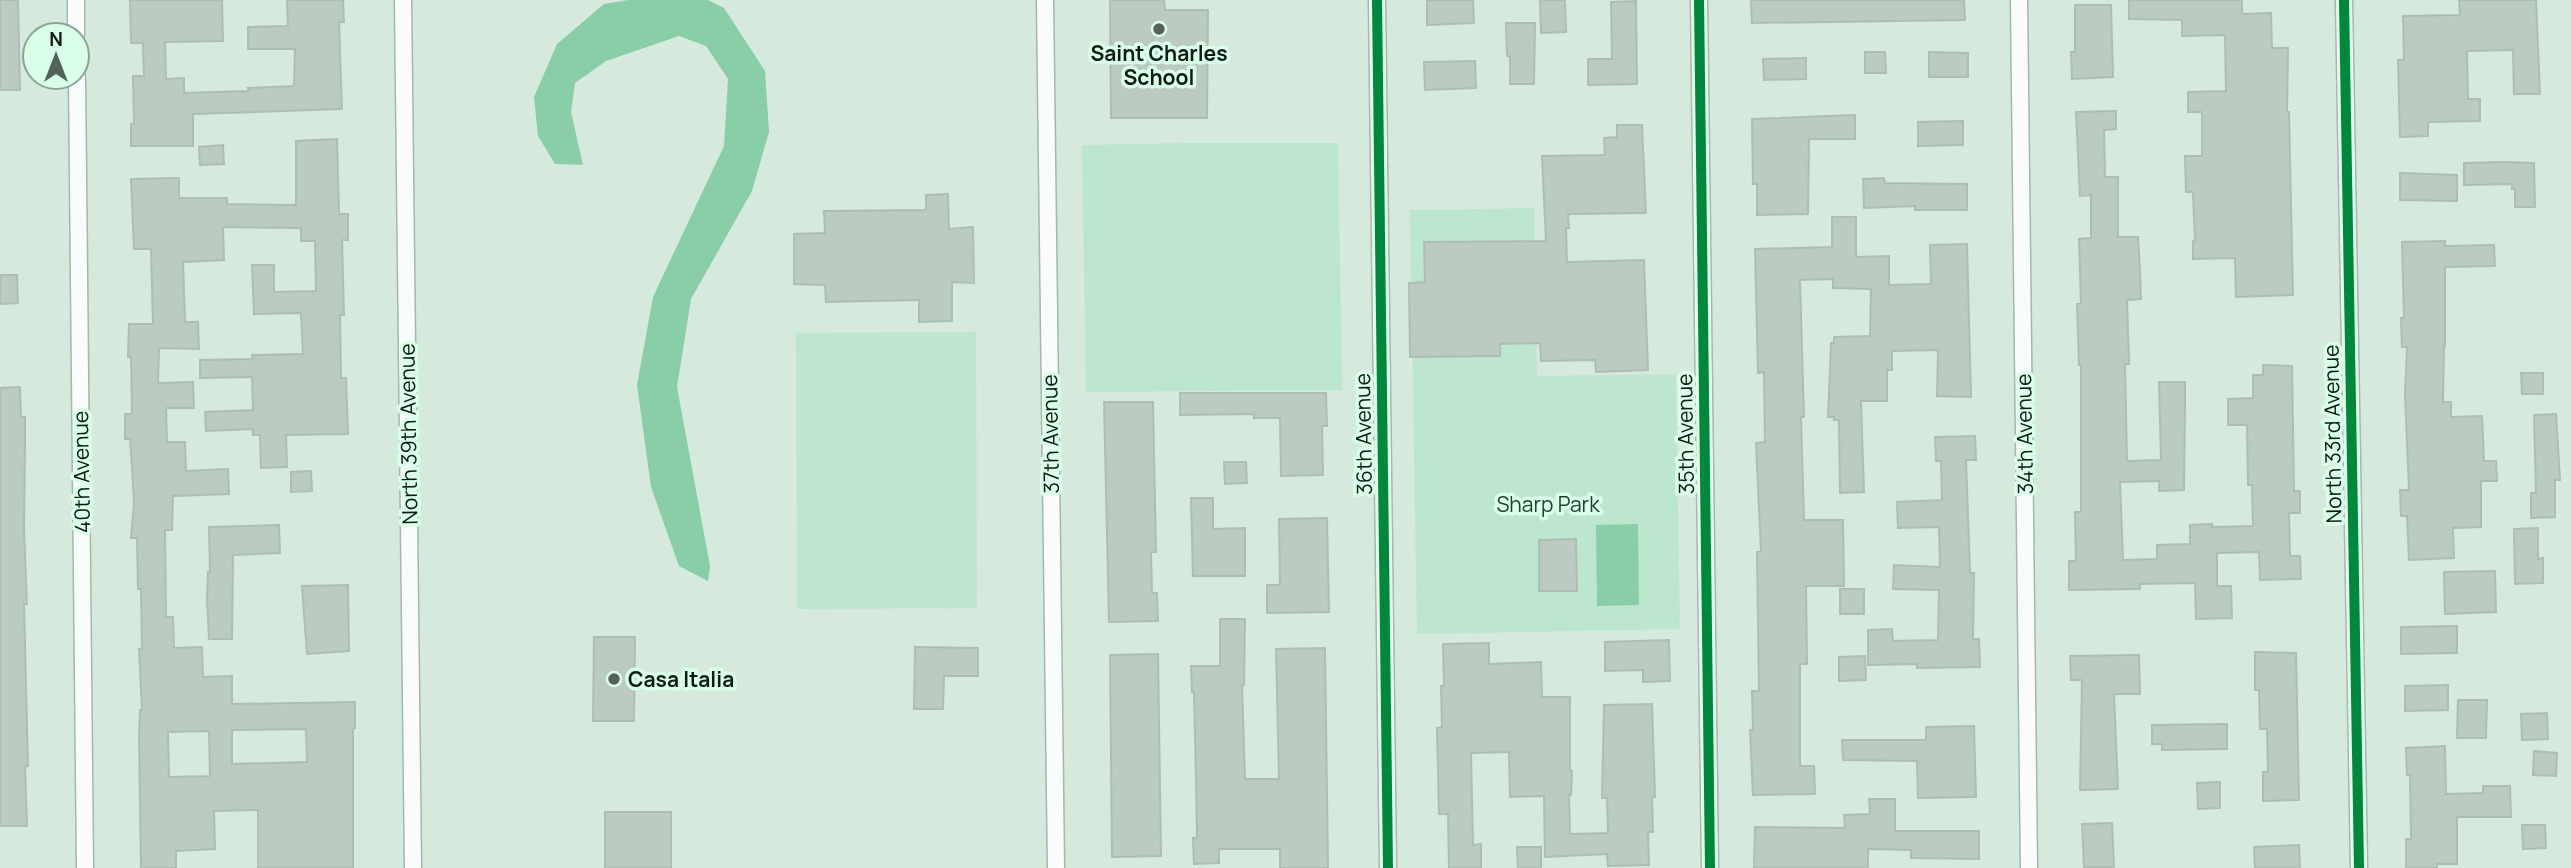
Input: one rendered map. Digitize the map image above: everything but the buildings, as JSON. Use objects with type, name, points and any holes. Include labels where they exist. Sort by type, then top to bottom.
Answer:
[{"type":"street","points":[[76,0],[76,21]]},
{"type":"street","name":"North 39th Avenue","points":[[403,0],[413,868]]},
{"type":"street","name":"37th Avenue","points":[[1045,0],[1056,868]]},
{"type":"street","name":"36th Avenue","points":[[1377,0],[1388,868]]},
{"type":"street","name":"35th Avenue","points":[[1699,0],[1710,868]]},
{"type":"street","name":"34th Avenue","points":[[2018,0],[2029,868]]},
{"type":"street","name":"North 33rd Avenue","points":[[2344,0],[2359,868]]},
{"type":"street","name":"40th Avenue","points":[[77,91],[85,868]]},
{"type":"green space","points":[[1338,143],[1342,390],[1086,392],[1082,145]]},
{"type":"green space","name":"Sharp Park","points":[[1534,208],[1537,376],[1676,374],[1680,629],[1417,634],[1410,210]]},
{"type":"green space","points":[[976,332],[977,608],[797,609],[796,333]]},
{"type":"shaded area","points":[[628,0],[708,0],[724,8],[765,71],[769,132],[752,191],[691,299],[677,387],[710,566],[708,581],[679,566],[651,487],[637,385],[653,297],[724,146],[728,79],[706,46],[679,36],[606,61],[575,83],[571,112],[583,165],[555,164],[538,136],[534,97],[557,44],[604,4]]},
{"type":"shaded area","points":[[1638,524],[1639,605],[1597,606],[1596,525]]},
{"type":"cycle path","points":[[1377,0],[1388,868]]},
{"type":"cycle path","points":[[1699,0],[1710,868]]},
{"type":"cycle path","points":[[2344,0],[2359,868]]},
{"type":"place","name":"Saint Charles School","points":[[1159,29]]},
{"type":"place","name":"Casa Italia","points":[[614,679]]}]
